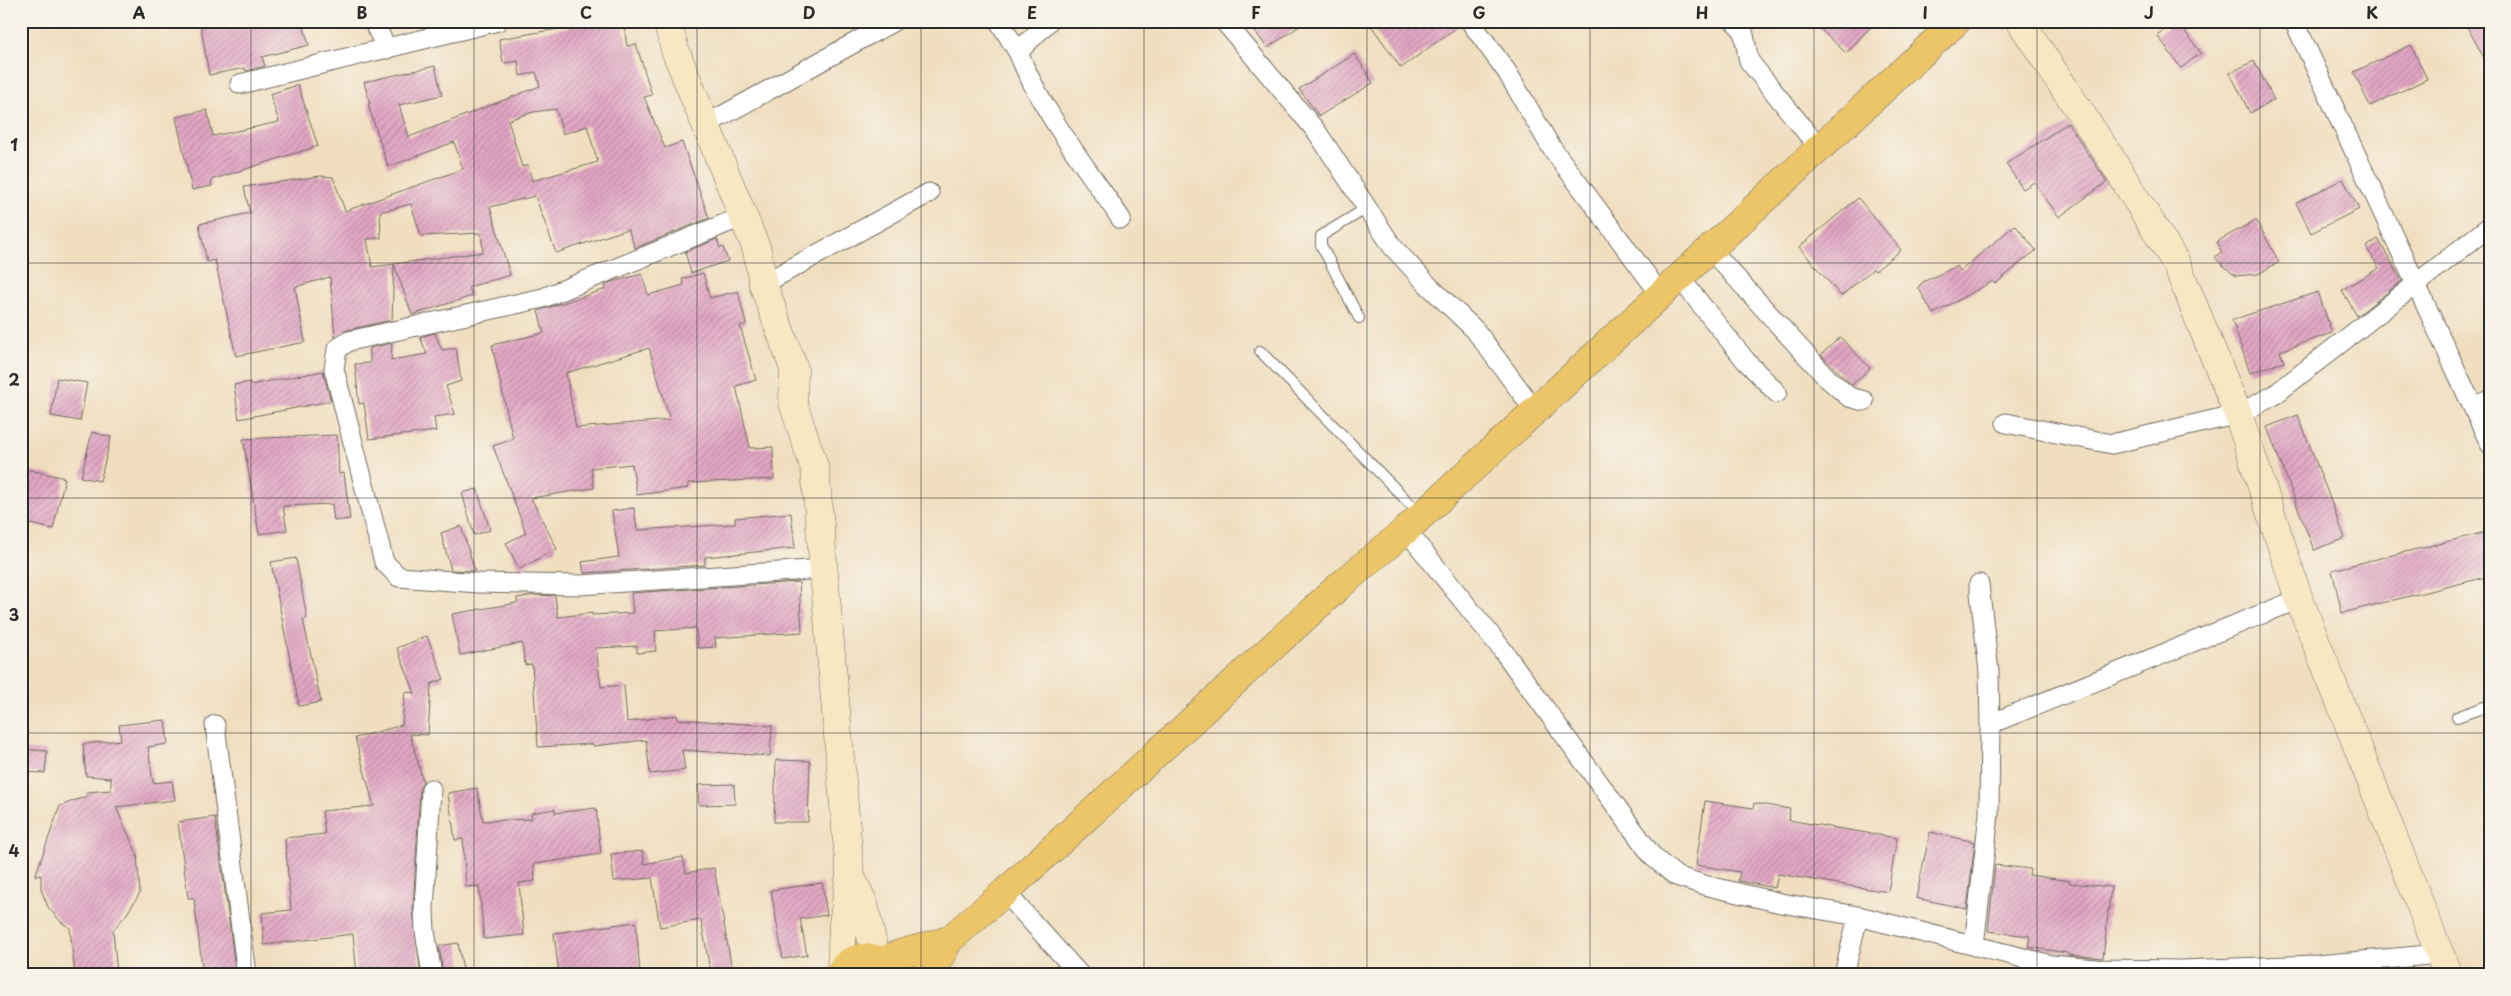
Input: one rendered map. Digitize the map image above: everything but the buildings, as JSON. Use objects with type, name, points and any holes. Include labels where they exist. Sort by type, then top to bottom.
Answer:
[{"type":"main road","points":[[667,21],[675,50],[707,124],[757,250],[762,284],[794,369],[793,403],[815,469],[850,874],[843,924],[840,972]]},
{"type":"main road","points":[[924,975],[940,957],[949,940],[1005,892],[1330,595],[1414,523],[1957,21]]},
{"type":"main road","points":[[2020,21],[2110,157],[2176,263],[2238,414],[2299,599],[2444,965]]},
{"type":"main road","points":[[850,874],[864,904],[886,965]]},
{"type":"main road","points":[[886,965],[899,954],[949,940]]},
{"type":"main road","points":[[840,972],[861,958],[886,965]]},
{"type":"street","points":[[373,21],[387,49]]},
{"type":"street","points":[[240,84],[498,21]]},
{"type":"street","points":[[707,124],[894,21]]},
{"type":"street","points":[[999,21],[1018,52],[1028,76],[1043,103],[1121,219]]},
{"type":"street","points":[[1018,52],[1049,21]]},
{"type":"street","points":[[1224,21],[1317,132],[1392,246],[1427,284],[1475,330],[1535,411]]},
{"type":"street","points":[[1470,21],[1507,72],[1551,147],[1670,286],[1777,393]]},
{"type":"street","points":[[1734,21],[1743,30],[1749,61],[1820,149]]},
{"type":"street","points":[[2294,21],[2415,286],[2490,444]]},
{"type":"street","points":[[762,284],[929,193]]},
{"type":"street","points":[[744,216],[543,298],[349,341],[337,349],[334,369],[384,562],[398,577],[478,583],[580,585],[823,569]]},
{"type":"street","points":[[2006,423],[2112,444],[2238,414],[2273,396],[2490,226]]},
{"type":"street","points":[[1710,249],[1827,378],[1850,397],[1864,401]]},
{"type":"street","points":[[1414,523],[1506,656],[1653,857],[1676,876],[1704,885],[1781,903],[1858,916],[2051,965],[2095,972],[2317,965],[2444,965]]},
{"type":"street","points":[[1974,946],[1989,814],[1990,724],[1989,672],[1978,584]]},
{"type":"street","points":[[1990,724],[2299,599]]},
{"type":"street","points":[[215,725],[247,975]]},
{"type":"street","points":[[431,789],[424,910],[432,975]]},
{"type":"street","points":[[1005,892],[1080,975]]},
{"type":"street","points":[[1844,975],[1858,916]]},
{"type":"lane","points":[[1359,318],[1321,245],[1322,236],[1367,208]]},
{"type":"lane","points":[[1260,351],[1364,454],[1414,523]]},
{"type":"lane","points":[[2470,403],[2490,395]]},
{"type":"lane","points":[[2457,717],[2490,705]]}]
